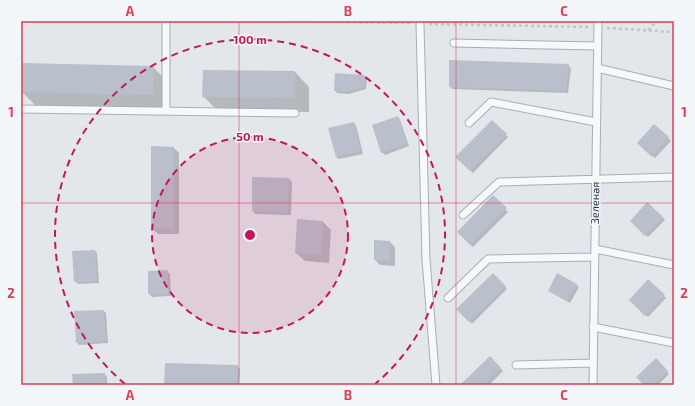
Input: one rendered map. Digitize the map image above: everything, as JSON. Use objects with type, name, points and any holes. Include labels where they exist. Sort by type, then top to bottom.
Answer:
[{"type":"lane","points":[[166,21],[166,111]]},
{"type":"lane","points":[[420,24],[426,260],[436,385]]},
{"type":"lane","name":"Зеленая","points":[[592,385],[598,24]]},
{"type":"lane","points":[[454,43],[597,46]]},
{"type":"lane","points":[[597,68],[674,86]]},
{"type":"lane","points":[[469,123],[491,102],[596,122]]},
{"type":"lane","points":[[21,109],[295,113]]},
{"type":"lane","points":[[463,216],[499,182],[674,177]]},
{"type":"lane","points":[[448,298],[488,258],[594,253],[674,265]]},
{"type":"lane","points":[[594,327],[674,343]]},
{"type":"lane","points":[[516,365],[593,363]]},
{"type":"path","points":[[293,21],[420,24],[598,24],[674,32]]},
{"type":"path","points":[[648,30],[657,21]]},
{"type":"building","points":[[449,60],[569,64],[566,91],[449,87]]},
{"type":"building","points":[[21,63],[154,66],[153,95],[21,92]]},
{"type":"building","points":[[203,70],[295,71],[295,98],[202,97]]},
{"type":"building","points":[[335,73],[365,75],[364,87],[346,92],[334,91]]},
{"type":"building","points":[[398,116],[407,144],[381,153],[372,125]]},
{"type":"building","points":[[492,120],[507,134],[470,171],[455,157]]},
{"type":"building","points":[[354,122],[361,151],[336,157],[328,128]]},
{"type":"building","points":[[654,124],[669,137],[652,157],[637,143]]},
{"type":"building","points":[[151,146],[174,147],[174,229],[151,228]]},
{"type":"building","points":[[252,177],[289,178],[288,213],[252,211]]},
{"type":"building","points":[[493,195],[507,208],[470,245],[457,232]]},
{"type":"building","points":[[647,202],[663,217],[645,236],[630,221]]},
{"type":"building","points":[[297,219],[323,221],[321,255],[295,253]]},
{"type":"building","points":[[374,240],[390,241],[390,260],[374,260]]},
{"type":"building","points":[[95,250],[97,281],[74,282],[72,251]]},
{"type":"building","points":[[168,270],[168,294],[148,294],[148,271]]},
{"type":"building","points":[[493,273],[506,286],[469,322],[456,309]]},
{"type":"building","points":[[557,273],[577,284],[567,301],[548,291]]},
{"type":"building","points":[[648,279],[665,295],[645,316],[629,300]]},
{"type":"building","points":[[104,310],[106,341],[76,343],[74,311]]},
{"type":"building","points":[[490,356],[501,368],[484,385],[460,385]]},
{"type":"building","points":[[656,358],[668,371],[653,385],[644,385],[636,377]]},
{"type":"building","points":[[165,363],[238,365],[237,385],[164,385]]},
{"type":"building","points":[[105,373],[105,385],[73,385],[72,374]]}]
